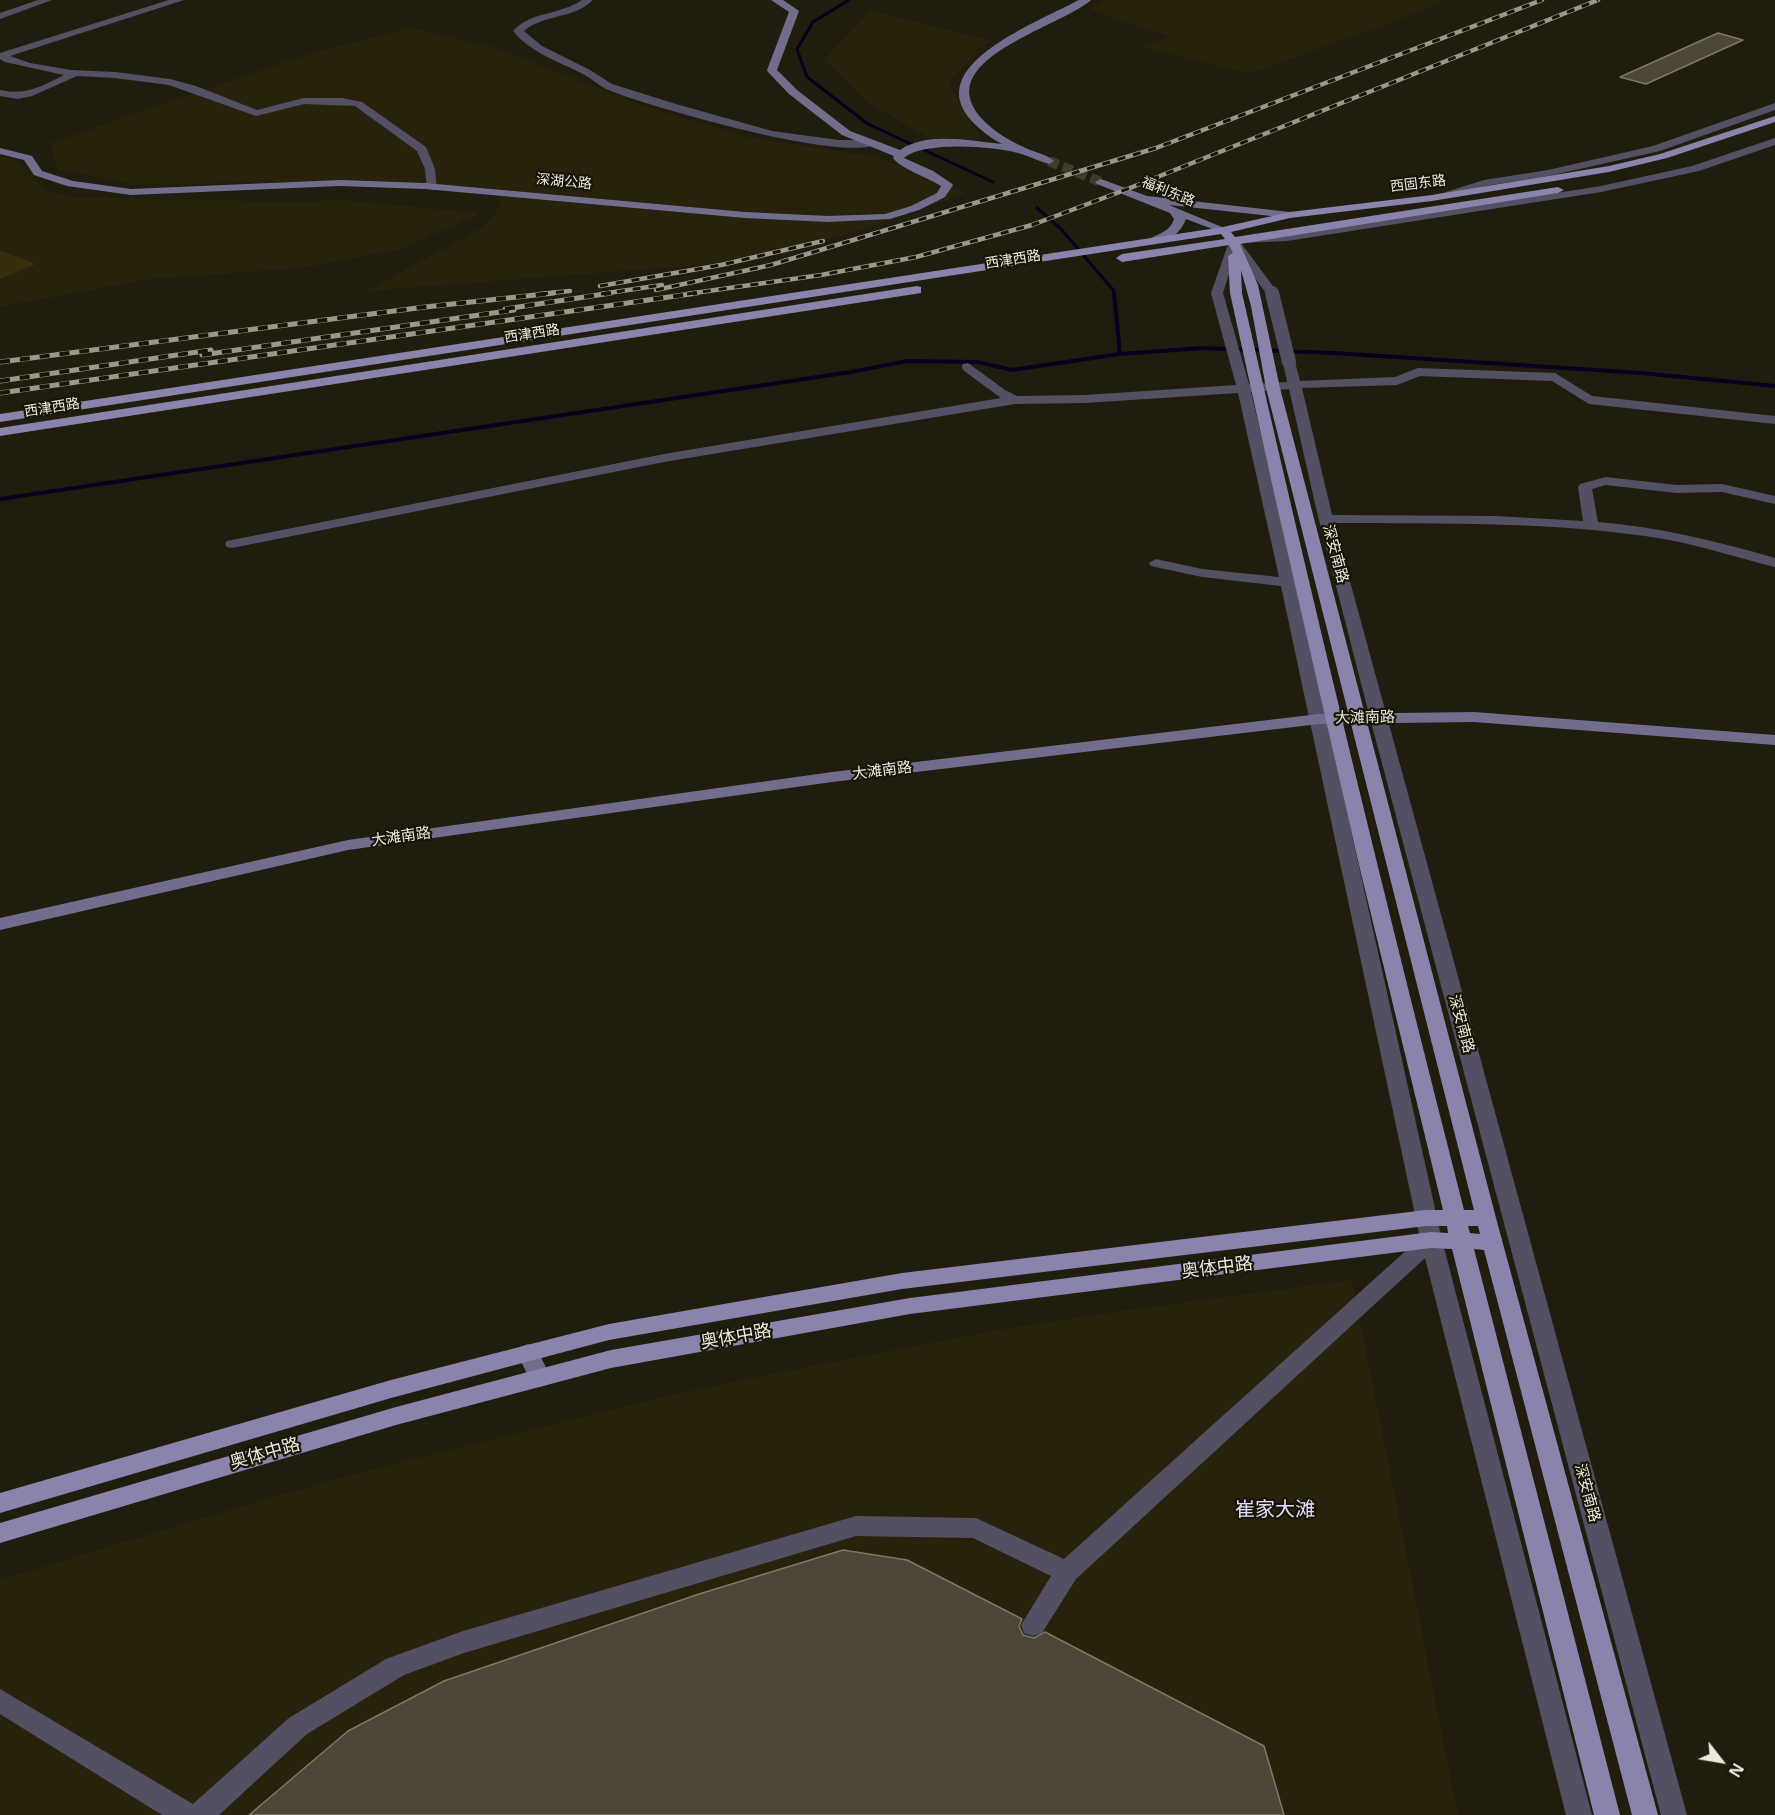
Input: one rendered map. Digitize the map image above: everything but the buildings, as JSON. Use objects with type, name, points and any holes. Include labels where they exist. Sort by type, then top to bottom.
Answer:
[{"type":"main road","points":[[776,0],[794,11],[772,70],[793,92],[846,133],[872,143],[904,151],[930,143],[1015,149]]},
{"type":"main road","points":[[1049,161],[1015,149],[984,128],[968,110],[963,91],[967,77],[978,63],[999,47],[1086,0]]},
{"type":"main road","name":"西固东路","points":[[1060,255],[1223,230],[1290,215],[1432,198],[1610,169],[1663,156],[1775,119]]},
{"type":"main road","name":"西固东路","points":[[1069,266],[1532,196],[1679,162],[1775,130]]},
{"type":"main road","name":"深湖公路","points":[[0,151],[28,158],[38,173],[70,184],[131,192],[340,183],[433,187],[745,215],[828,219],[886,217],[924,204],[941,195],[947,185],[929,173],[902,162],[898,158],[904,151]]},
{"type":"main road","name":"福利东路","points":[[1101,182],[1223,230]]},
{"type":"main road","points":[[1149,199],[1290,215]]},
{"type":"main road","points":[[1155,240],[1170,234],[1178,227],[1180,219],[1174,211]]},
{"type":"main road","points":[[1223,230],[1233,241]]},
{"type":"main road","name":"深安南路","points":[[1233,241],[1236,293],[1258,388],[1368,718],[1492,1242],[1645,1815]]},
{"type":"main road","name":"深安南路","points":[[1233,241],[1255,293],[1251,361]]},
{"type":"main road","name":"西津西路","points":[[0,418],[1060,255]]},
{"type":"main road","name":"西津西路","points":[[0,432],[1069,266]]},
{"type":"main road","name":"深安南路","points":[[1258,388],[1294,583]]},
{"type":"main road","name":"大滩南路","points":[[0,924],[348,845],[831,777],[1327,719],[1474,717],[1775,740]]},
{"type":"main road","name":"深安南路","points":[[1327,719],[1607,1815]]},
{"type":"main road","name":"奥体中路","points":[[0,1503],[379,1392],[609,1332],[902,1281],[1426,1218],[1486,1218]]},
{"type":"main road","name":"奥体中路","points":[[0,1533],[350,1429],[611,1359],[910,1306],[1431,1240],[1461,1243],[1492,1242]]},
{"type":"main road","points":[[528,1353],[540,1378]]},
{"type":"street","points":[[0,16],[47,0]]},
{"type":"street","points":[[1,56],[179,0]]},
{"type":"street","points":[[588,0],[570,9],[525,23],[518,31],[557,59],[597,76],[608,86],[750,130],[850,144],[872,143]]},
{"type":"street","points":[[1,56],[29,66],[170,82],[256,113],[304,101],[342,101],[358,104],[422,149],[430,170],[433,187]]},
{"type":"street","points":[[0,93],[8,98],[21,97],[77,73]]},
{"type":"street","points":[[1432,198],[1484,183],[1571,168],[1656,149],[1775,106]]},
{"type":"street","points":[[1233,241],[1287,238],[1601,189],[1695,169],[1775,141]]},
{"type":"street","name":"深安南路","points":[[1233,241],[1217,292],[1251,361]]},
{"type":"street","name":"深安南路","points":[[1233,241],[1272,293],[1326,519],[1368,718],[1674,1815]]},
{"type":"street","points":[[968,367],[1000,393],[1015,400]]},
{"type":"street","points":[[232,544],[664,459],[1015,400],[1085,399],[1397,381],[1418,372],[1556,377],[1589,400],[1775,420]]},
{"type":"street","points":[[1591,526],[1585,487],[1606,481],[1676,489],[1722,488],[1775,500]]},
{"type":"street","points":[[1326,519],[1556,522],[1699,540],[1775,563]]},
{"type":"street","points":[[1156,563],[1202,573],[1294,583]]},
{"type":"street","name":"深安南路","points":[[1294,583],[1327,719],[1431,1240],[1579,1815]]},
{"type":"street","points":[[1033,1625],[1067,1572],[1431,1240]]},
{"type":"street","points":[[200,1815],[298,1726],[395,1667],[463,1642],[856,1526],[976,1528],[1067,1572]]},
{"type":"street","points":[[0,1700],[186,1815]]},
{"type":"shaded area","points":[[1107,0],[1446,0],[1249,74],[1144,48],[1168,37],[1090,9]]},
{"type":"shaded area","points":[[871,10],[992,41],[982,46],[948,83],[981,139],[936,142],[867,102],[825,59]]},
{"type":"shaded area","points":[[411,27],[496,48],[644,106],[742,136],[876,157],[967,193],[849,234],[713,264],[367,291],[485,226],[501,205],[498,190],[338,182],[134,184],[57,169],[51,143],[299,57]]},
{"type":"shaded area","points":[[0,156],[17,160],[29,176],[48,190],[69,197],[294,202],[343,200],[480,213],[401,249],[302,268],[150,279],[0,307]]},
{"type":"shaded area","points":[[0,252],[36,264],[0,279]]},
{"type":"shaded area","points":[[1352,1280],[1458,1815],[0,1815],[0,1580],[249,1504],[384,1466],[645,1401],[1004,1329]]},
{"type":"waterway","points":[[849,0],[813,22],[797,49],[807,77],[868,124],[993,182]]},
{"type":"waterway","points":[[1037,208],[1061,229],[1114,293]]},
{"type":"waterway","points":[[1114,293],[1120,354]]},
{"type":"waterway","points":[[1120,354],[1203,348],[1335,353],[1641,373],[1775,386]]},
{"type":"waterway","points":[[0,499],[851,372],[907,361],[978,362],[1012,370],[1120,354]]},
{"type":"tunnel","points":[[1049,161],[1101,182]]},
{"type":"railway","points":[[656,290],[771,265],[1156,148],[1542,0]]},
{"type":"railway","points":[[687,294],[821,275],[916,257],[1032,225],[1130,188],[1598,0]]},
{"type":"railway","points":[[600,286],[721,265],[823,241]]},
{"type":"railway","points":[[601,294],[662,285]]},
{"type":"railway","points":[[540,294],[570,291]]},
{"type":"railway","points":[[0,362],[425,307],[554,293]]},
{"type":"railway","points":[[505,309],[611,293]]},
{"type":"railway","points":[[0,393],[697,293]]},
{"type":"railway","points":[[202,355],[514,310]]},
{"type":"railway","points":[[0,381],[211,350]]},
{"type":"district","name":"崔家大滩","points":[[1275,1510]]}]
